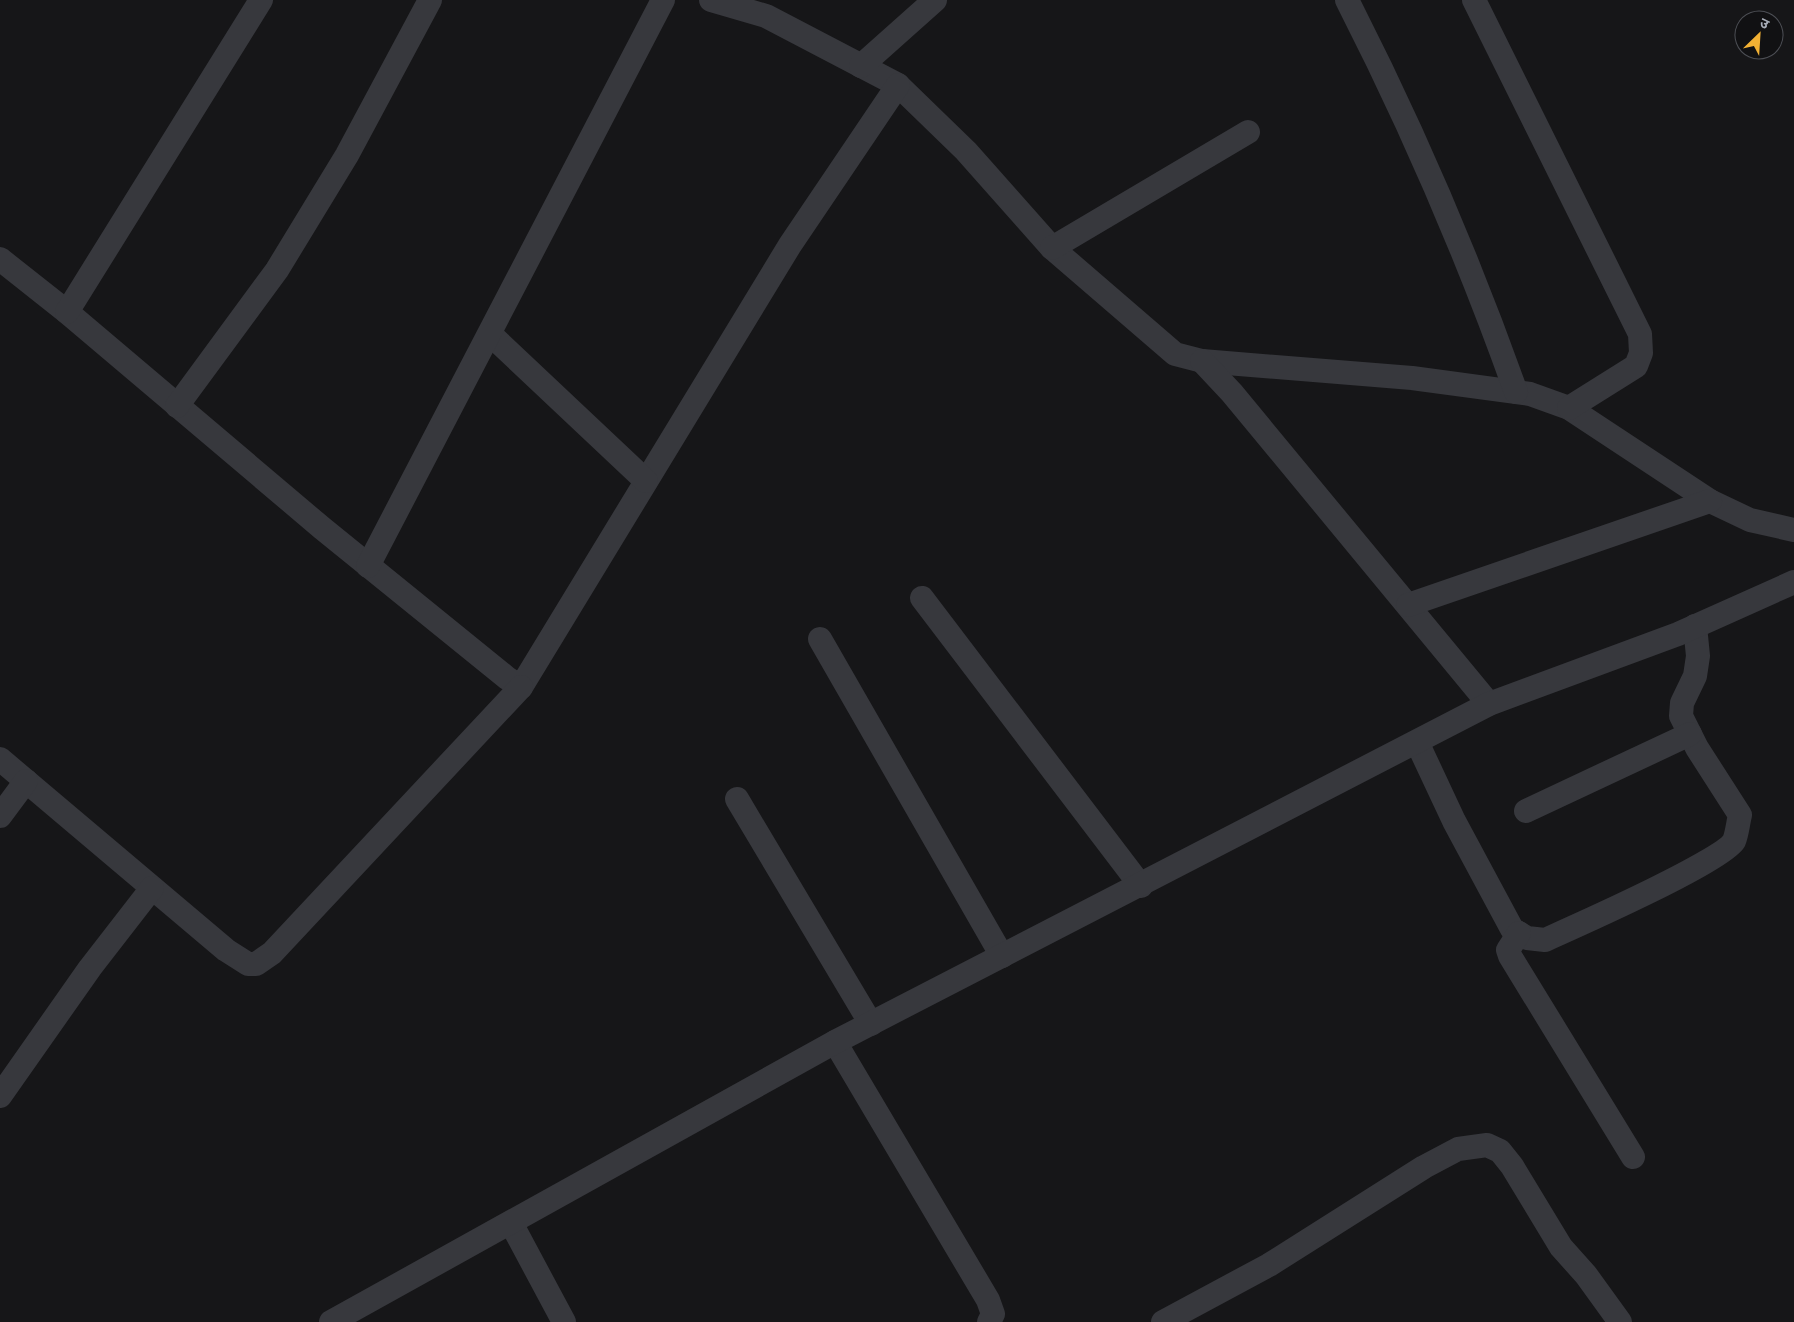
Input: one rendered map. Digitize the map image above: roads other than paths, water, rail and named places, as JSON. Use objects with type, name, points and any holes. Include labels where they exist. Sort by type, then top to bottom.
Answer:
[{"type":"street","points":[[67,312],[262,0]]},
{"type":"street","points":[[177,406],[277,270],[347,155],[430,0]]},
{"type":"street","points":[[368,566],[663,0]]},
{"type":"street","points":[[711,0],[766,16],[898,85],[966,151],[1052,248],[1175,354],[1202,361],[1412,378],[1516,392],[1539,397],[1570,408],[1710,501],[1750,520],[1794,530]]},
{"type":"street","points":[[862,66],[935,0]]},
{"type":"street","points":[[1347,0],[1386,77],[1440,196],[1482,298],[1516,392]]},
{"type":"street","points":[[1474,0],[1640,334],[1641,353],[1636,366],[1570,408]]},
{"type":"street","points":[[0,759],[226,950],[248,964],[256,964],[272,953],[522,688],[790,245],[898,85]]},
{"type":"street","points":[[1052,248],[1248,132]]},
{"type":"street","points":[[0,259],[67,312],[368,566],[522,688]]},
{"type":"street","points":[[490,334],[646,481]]},
{"type":"street","points":[[1202,361],[1232,392],[1489,704]]},
{"type":"street","points":[[1408,605],[1710,501]]},
{"type":"street","points":[[331,1322],[835,1042],[1141,886],[1489,704],[1695,626],[1794,582]]},
{"type":"street","points":[[922,598],[1141,886]]},
{"type":"street","points":[[1417,742],[1454,821],[1512,930],[1526,938],[1545,940],[1699,866],[1726,849],[1733,841],[1740,815],[1681,716],[1682,703],[1695,676],[1698,656],[1695,626]]},
{"type":"street","points":[[820,639],[1002,956]]},
{"type":"street","points":[[1526,811],[1690,734]]},
{"type":"street","points":[[0,816],[26,781]]},
{"type":"street","points":[[737,799],[871,1024]]},
{"type":"street","points":[[0,1096],[90,968],[152,888]]},
{"type":"street","points":[[1519,933],[1510,944],[1508,950],[1510,956],[1633,1157]]},
{"type":"street","points":[[835,1042],[988,1300],[993,1314],[989,1322]]},
{"type":"street","points":[[1163,1322],[1269,1265],[1424,1167],[1458,1149],[1487,1145],[1500,1151],[1512,1166],[1561,1246],[1586,1275],[1620,1322]]},
{"type":"street","points":[[511,1223],[564,1322]]}]
